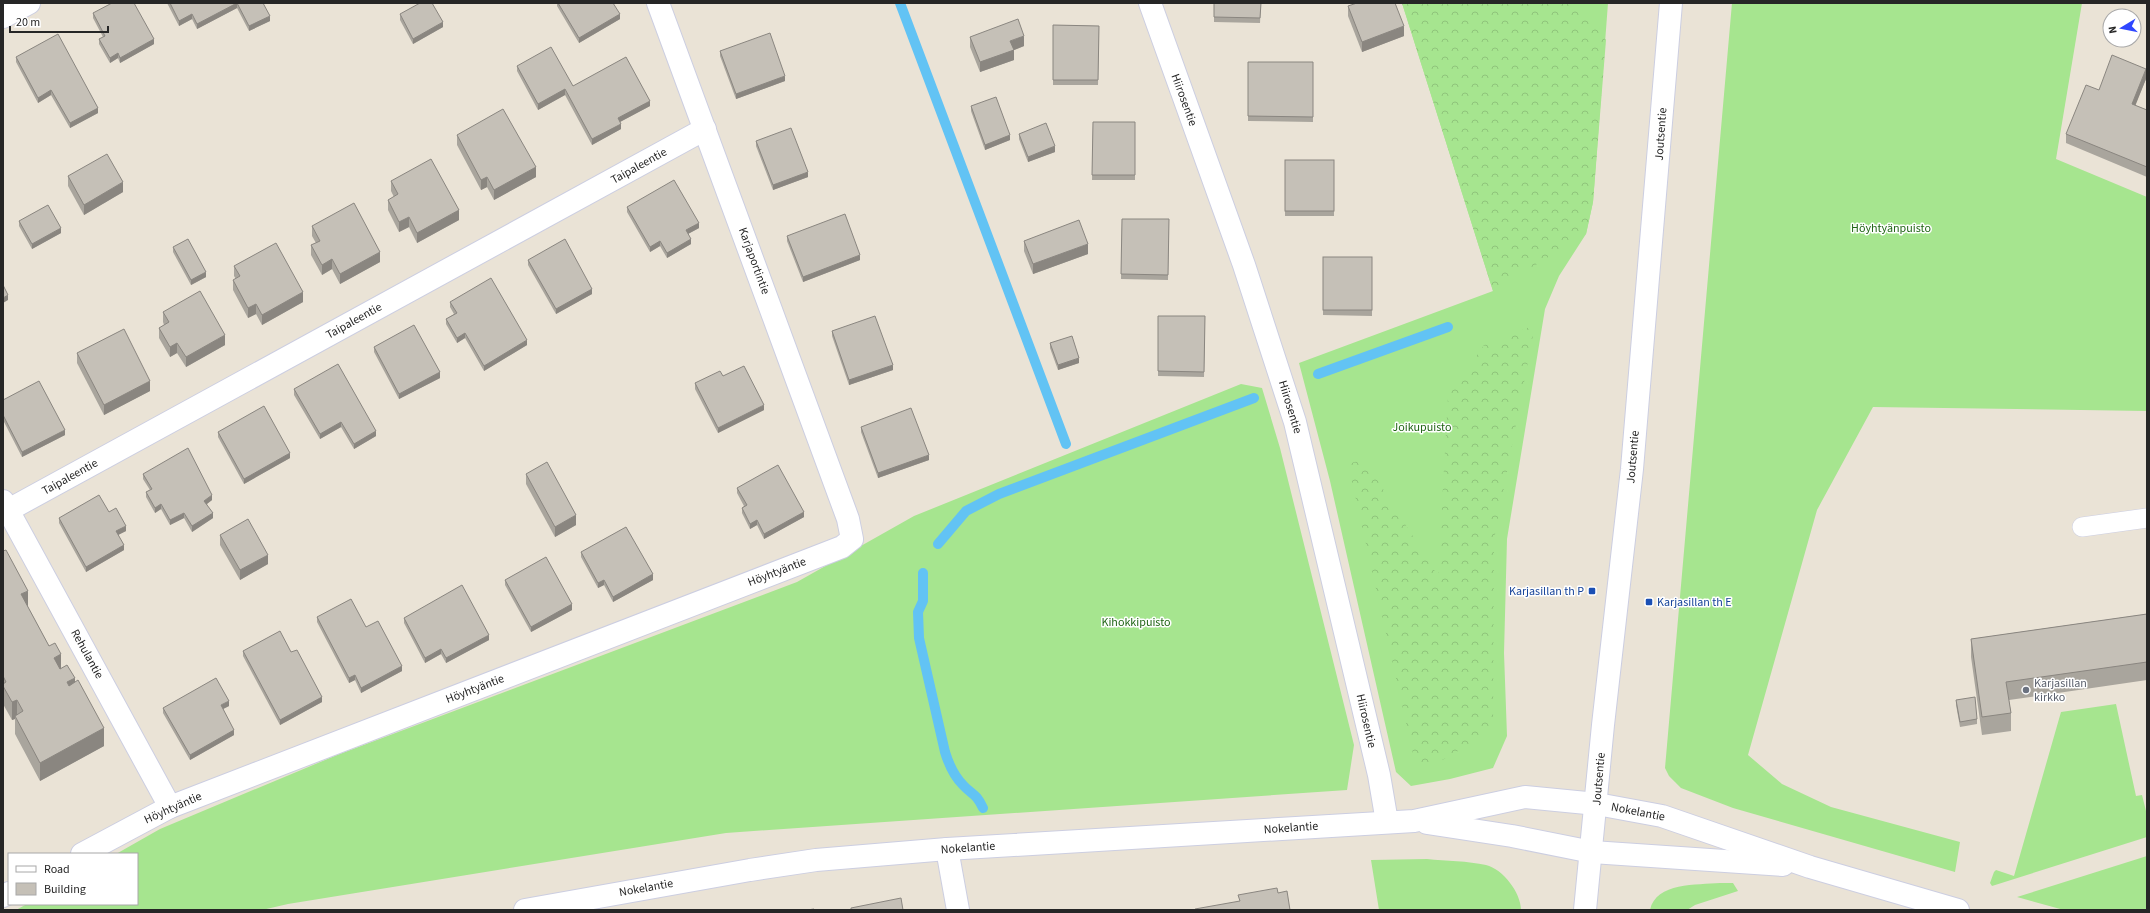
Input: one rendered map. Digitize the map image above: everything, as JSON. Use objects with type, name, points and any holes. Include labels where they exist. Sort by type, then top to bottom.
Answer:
[{"type":"street","points":[[3,17],[29,3]]},
{"type":"street","name":"Karjaportintie","points":[[658,3],[706,129],[848,519]]},
{"type":"street","name":"Hiirosentie","points":[[1150,3],[1244,265],[1295,422],[1379,775],[1387,822]]},
{"type":"street","name":"Joutsentie","points":[[1585,910],[1592,852],[1603,725],[1632,469],[1671,3]]},
{"type":"street","name":"Taipaleentie","points":[[5,508],[706,129]]},
{"type":"street","name":"Rehulantie","points":[[5,508],[170,807]]},
{"type":"street","name":"Höyhtyäntie","points":[[84,853],[170,807],[842,547],[852,539],[848,519]]},
{"type":"street","name":"Nokelantie","points":[[525,910],[750,870],[816,860],[948,849],[1414,821],[1525,797],[1596,804],[1662,816],[1810,867],[1958,910]]},
{"type":"street","name":"Nokelantie","points":[[1414,821],[1512,836],[1592,852],[1810,867]]},
{"type":"street","points":[[948,849],[958,910]]},
{"type":"lane","points":[[2082,527],[2147,518]]},
{"type":"green space","name":"Joikupuisto","points":[[1402,3],[1608,3],[1593,202],[1586,234],[1559,276],[1545,309],[1507,539],[1504,653],[1507,736],[1493,768],[1450,779],[1411,786],[1396,772],[1330,481],[1299,363],[1493,291]]},
{"type":"green space","points":[[1402,3],[1574,3],[1606,40],[1593,202],[1586,234],[1493,291]]},
{"type":"green space","name":"Höyhtyänpuisto","points":[[1732,3],[2082,3],[2056,159],[2147,197],[2147,411],[1873,407],[1817,510],[1748,755],[1782,784],[1831,807],[1960,842],[1955,872],[1733,808],[1681,788],[1669,776],[1665,768]]},
{"type":"green space","points":[[1535,325],[1494,540],[1493,731],[1430,767],[1415,763],[1348,464],[1364,459],[1438,576],[1448,396],[1484,345]]},
{"type":"green space","name":"Kihokkipuisto","points":[[1241,384],[1262,388],[1280,448],[1354,745],[1347,790],[726,833],[288,904],[262,910],[16,910],[25,905],[138,905],[138,853],[118,853],[160,829],[337,755],[797,582],[914,516]]},
{"type":"green space","points":[[2116,704],[2136,796],[2142,795],[2147,815],[2147,837],[1992,886],[1990,883],[1996,870],[2014,876],[2061,712]]},
{"type":"green space","points":[[2147,856],[2147,910],[2064,910],[2017,897]]},
{"type":"green space","points":[[1427,859],[1472,863],[1492,867],[1499,871],[1510,883],[1518,896],[1521,910],[1379,910],[1371,860]]},
{"type":"green space","points":[[1733,883],[1738,891],[1695,905],[1687,910],[1650,910],[1654,901],[1660,894],[1669,890],[1689,885]]},
{"type":"building","points":[[112,3],[134,3],[154,39],[120,58],[118,53],[110,58],[99,39],[105,36],[93,13]]},
{"type":"building","points":[[170,3],[237,3],[197,24],[192,14],[179,21]]},
{"type":"building","points":[[237,3],[263,3],[270,16],[249,26]]},
{"type":"building","points":[[420,3],[432,3],[443,22],[413,39],[400,14]]},
{"type":"building","points":[[558,3],[613,3],[620,14],[579,38]]},
{"type":"building","points":[[1214,3],[1261,3],[1260,18],[1214,17]]},
{"type":"building","points":[[1357,3],[1395,3],[1404,26],[1362,42],[1348,6]]},
{"type":"building","points":[[1018,19],[1024,36],[1010,41],[1014,50],[980,62],[970,37]]},
{"type":"building","points":[[1053,25],[1099,26],[1098,80],[1053,80]]},
{"type":"building","points":[[770,33],[785,76],[736,94],[720,51]]},
{"type":"building","points":[[58,34],[98,108],[70,123],[51,90],[38,98],[16,57]]},
{"type":"building","points":[[551,47],[573,86],[626,57],[650,101],[618,118],[621,124],[592,139],[565,89],[538,104],[517,66]]},
{"type":"building","points":[[2112,55],[2146,69],[2132,104],[2147,110],[2147,167],[2066,134],[2086,85],[2099,90]]},
{"type":"building","points":[[1248,62],[1313,62],[1313,117],[1248,116]]},
{"type":"building","points":[[996,97],[1010,135],[985,145],[971,106]]},
{"type":"building","points":[[503,109],[536,167],[494,190],[487,177],[481,180],[457,135]]},
{"type":"building","points":[[1093,122],[1135,122],[1135,175],[1092,175]]},
{"type":"building","points":[[1046,123],[1055,146],[1028,157],[1019,134]]},
{"type":"building","points":[[791,128],[808,172],[773,185],[756,141]]},
{"type":"building","points":[[107,154],[123,182],[84,205],[68,176]]},
{"type":"building","points":[[431,159],[459,210],[417,233],[409,217],[399,222],[388,200],[398,194],[391,181]]},
{"type":"building","points":[[1285,160],[1334,160],[1334,211],[1285,211]]},
{"type":"building","points":[[674,180],[699,223],[686,230],[691,239],[667,253],[660,241],[650,247],[627,207]]},
{"type":"building","points":[[354,203],[380,252],[340,274],[332,259],[322,265],[311,245],[320,241],[312,226]]},
{"type":"building","points":[[48,205],[61,228],[32,244],[19,221]]},
{"type":"building","points":[[845,214],[860,255],[803,277],[787,236]]},
{"type":"building","points":[[1122,219],[1169,219],[1168,275],[1121,274]]},
{"type":"building","points":[[1079,220],[1088,244],[1033,264],[1024,241]]},
{"type":"building","points":[[188,239],[206,272],[191,280],[173,247]]},
{"type":"building","points":[[565,239],[592,289],[556,309],[528,260]]},
{"type":"building","points":[[276,243],[303,292],[262,315],[256,304],[248,308],[233,280],[240,276],[234,266]]},
{"type":"building","points":[[1323,257],[1372,257],[1372,310],[1323,310]]},
{"type":"building","points":[[491,278],[527,340],[484,366],[465,333],[457,338],[446,319],[457,313],[450,302]]},
{"type":"building","points":[[3,285],[8,295],[3,298]]},
{"type":"building","points":[[200,291],[225,335],[186,357],[177,343],[170,347],[159,328],[169,322],[163,312]]},
{"type":"building","points":[[875,316],[893,365],[849,380],[832,331]]},
{"type":"building","points":[[1158,316],[1205,316],[1204,372],[1158,371]]},
{"type":"building","points":[[414,325],[440,372],[399,394],[374,347]]},
{"type":"building","points":[[124,329],[150,381],[104,405],[77,353]]},
{"type":"building","points":[[1072,336],[1079,358],[1058,365],[1050,343]]},
{"type":"building","points":[[338,364],[376,431],[354,444],[341,422],[320,434],[294,389]]},
{"type":"building","points":[[744,366],[764,405],[718,428],[695,383],[720,371],[723,376]]},
{"type":"building","points":[[39,381],[65,430],[22,452],[3,415],[3,400]]},
{"type":"building","points":[[264,406],[290,453],[244,479],[218,432]]},
{"type":"building","points":[[911,408],[929,455],[878,473],[861,427]]},
{"type":"building","points":[[188,448],[212,495],[204,501],[213,513],[192,526],[184,513],[170,520],[161,504],[155,508],[146,492],[152,489],[143,474]]},
{"type":"building","points":[[547,462],[576,515],[555,527],[526,474]]},
{"type":"building","points":[[778,465],[804,512],[764,534],[757,520],[750,524],[742,508],[747,505],[737,488]]},
{"type":"building","points":[[99,495],[109,512],[116,508],[126,526],[116,531],[124,545],[86,567],[59,518]]},
{"type":"building","points":[[248,519],[268,555],[240,570],[220,535]]},
{"type":"building","points":[[626,527],[653,574],[613,597],[604,580],[598,583],[581,552]]},
{"type":"building","points":[[6,550],[28,591],[21,594],[49,646],[55,643],[61,654],[54,658],[60,669],[67,665],[75,678],[67,682],[69,686],[78,680],[104,728],[40,763],[15,716],[23,711],[17,700],[12,702],[3,686],[6,682],[3,676],[3,551]]},
{"type":"building","points":[[546,557],[572,604],[531,627],[505,580]]},
{"type":"building","points":[[462,585],[489,635],[446,658],[441,649],[425,658],[404,618]]},
{"type":"building","points":[[351,599],[366,627],[378,621],[402,666],[361,688],[355,675],[349,678],[317,617]]},
{"type":"building","name":"Karjasillan kirkko","points":[[2147,614],[2147,662],[2006,682],[2011,713],[1982,717],[1971,639]]},
{"type":"building","points":[[280,631],[291,652],[297,650],[322,697],[280,720],[243,651]]},
{"type":"building","points":[[216,678],[229,701],[221,705],[234,730],[190,755],[163,708]]},
{"type":"building","points":[[1975,697],[1977,719],[1960,722],[1956,700]]},
{"type":"building","points":[[1277,888],[1278,893],[1287,891],[1290,910],[1195,910],[1240,901],[1238,895]]},
{"type":"building","points":[[901,898],[903,910],[851,910],[851,908]]},
{"type":"waterway","points":[[900,3],[1066,444]]},
{"type":"waterway","points":[[1318,374],[1448,327]]},
{"type":"waterway","points":[[938,544],[966,511],[999,494],[1254,398]]},
{"type":"waterway","points":[[923,573],[923,601],[918,612],[919,638],[945,752],[954,774],[976,797],[983,808]]},
{"type":"place","name":"Karjasillan th P","points":[[1592,591]]},
{"type":"place","name":"Karjasillan th E","points":[[1649,602]]},
{"type":"place","name":"Karjasillan kirkko","points":[[2026,690]]}]
